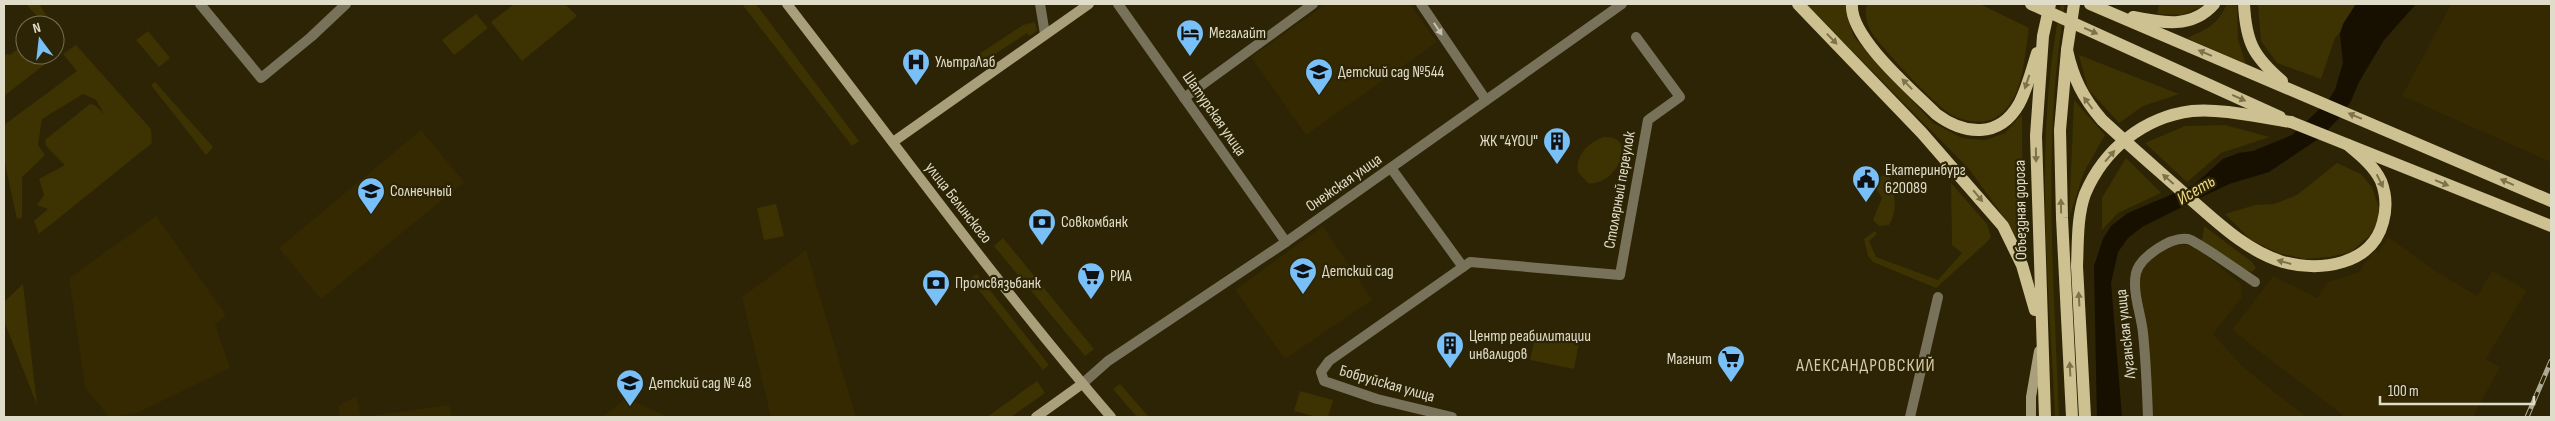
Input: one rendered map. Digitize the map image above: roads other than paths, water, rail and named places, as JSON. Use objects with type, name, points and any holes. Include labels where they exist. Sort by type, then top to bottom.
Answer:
[{"type":"main road","name":"улица Белинского","points":[[787,4],[1082,384],[1111,417]]},
{"type":"main road","points":[[893,142],[1089,4]]},
{"type":"main road","points":[[1798,4],[1922,133],[2003,226],[2022,265],[2040,327]]},
{"type":"main road","points":[[1852,4],[1856,24],[1872,48],[1945,122],[1971,131],[1986,130],[2000,125],[2018,105],[2043,36]]},
{"type":"main road","points":[[2031,4],[2291,122],[2551,226]]},
{"type":"main road","name":"Объездная дорога","points":[[2045,417],[2040,327],[2036,136],[2043,36],[2050,4]]},
{"type":"main road","points":[[2072,417],[2060,140],[2067,50],[2074,4]]},
{"type":"main road","points":[[2090,4],[2400,134],[2551,201]]},
{"type":"main road","points":[[2107,12],[2173,23],[2196,18],[2214,4]]},
{"type":"main road","points":[[2244,4],[2245,25],[2255,55],[2292,89]]},
{"type":"main road","points":[[2067,50],[2076,84],[2088,104],[2148,162],[2214,220],[2255,250],[2282,262],[2297,265],[2322,265],[2355,259],[2363,254],[2377,239],[2385,215],[2386,201],[2380,180],[2362,157],[2348,145]]},
{"type":"main road","points":[[2085,417],[2077,266],[2080,217],[2085,195],[2104,163],[2137,130],[2168,117],[2193,111],[2291,122]]},
{"type":"main road","points":[[2031,417],[2031,397],[2041,342]]},
{"type":"main road","points":[[1036,417],[1082,384]]},
{"type":"street","points":[[200,4],[261,78],[311,37],[346,4]]},
{"type":"street","points":[[1040,4],[1045,34]]},
{"type":"street","name":"Шатурская улица","points":[[1118,4],[1286,242]]},
{"type":"street","points":[[1184,98],[1313,4]]},
{"type":"street","points":[[1421,4],[1486,100]]},
{"type":"street","name":"Онежская улица","points":[[1082,384],[1108,361],[1286,242],[1622,4]]},
{"type":"street","name":"Столярный переулок","points":[[1463,267],[1470,262],[1620,275],[1648,120],[1680,97],[1636,37]]},
{"type":"street","points":[[1391,168],[1463,267]]},
{"type":"street","name":"Луганская улица","points":[[2148,417],[2143,335],[2134,285],[2137,270],[2144,261],[2162,245],[2173,240],[2188,239],[2255,282]]},
{"type":"street","name":"Бобруйская улица","points":[[1452,417],[1377,398],[1324,381],[1320,372],[1329,362],[1463,267]]},
{"type":"street","points":[[1910,417],[1938,297]]},
{"type":"water","name":"Исеть","points":[[2356,4],[2416,4],[2384,40],[2359,82],[2351,101],[2341,116],[2321,137],[2269,172],[2229,184],[2142,227],[2128,238],[2118,252],[2111,283],[2122,417],[2097,417],[2094,266],[2103,239],[2111,226],[2128,213],[2194,185],[2223,159],[2239,153],[2253,151],[2292,135],[2327,102],[2335,90],[2343,63],[2340,34],[2343,24]]},
{"type":"railway","points":[[2527,417],[2551,361]]},
{"type":"place","name":"Мегалайт","points":[[1190,57]]},
{"type":"place","name":"УльтраЛаб","points":[[916,86]]},
{"type":"place","name":"Детский сад №544","points":[[1319,96]]},
{"type":"place","name":"ЖК \"4YOU\"","points":[[1557,165]]},
{"type":"place","name":"Екатеринбург 620089","points":[[1866,203]]},
{"type":"place","name":"Солнечный","points":[[371,215]]},
{"type":"place","name":"Совкомбанк","points":[[1042,246]]},
{"type":"place","name":"Детский сад","points":[[1303,295]]},
{"type":"place","name":"РИА","points":[[1091,300]]},
{"type":"place","name":"Промсвязьбанк","points":[[936,307]]},
{"type":"place","name":"Центр реабилитации инвалидов","points":[[1450,369]]},
{"type":"place","name":"Магнит","points":[[1731,383]]},
{"type":"place","name":"Детский сад № 48","points":[[630,407]]},
{"type":"district","name":"АЛЕКСАНДРОВСКИЙ","points":[[1866,365]]}]
